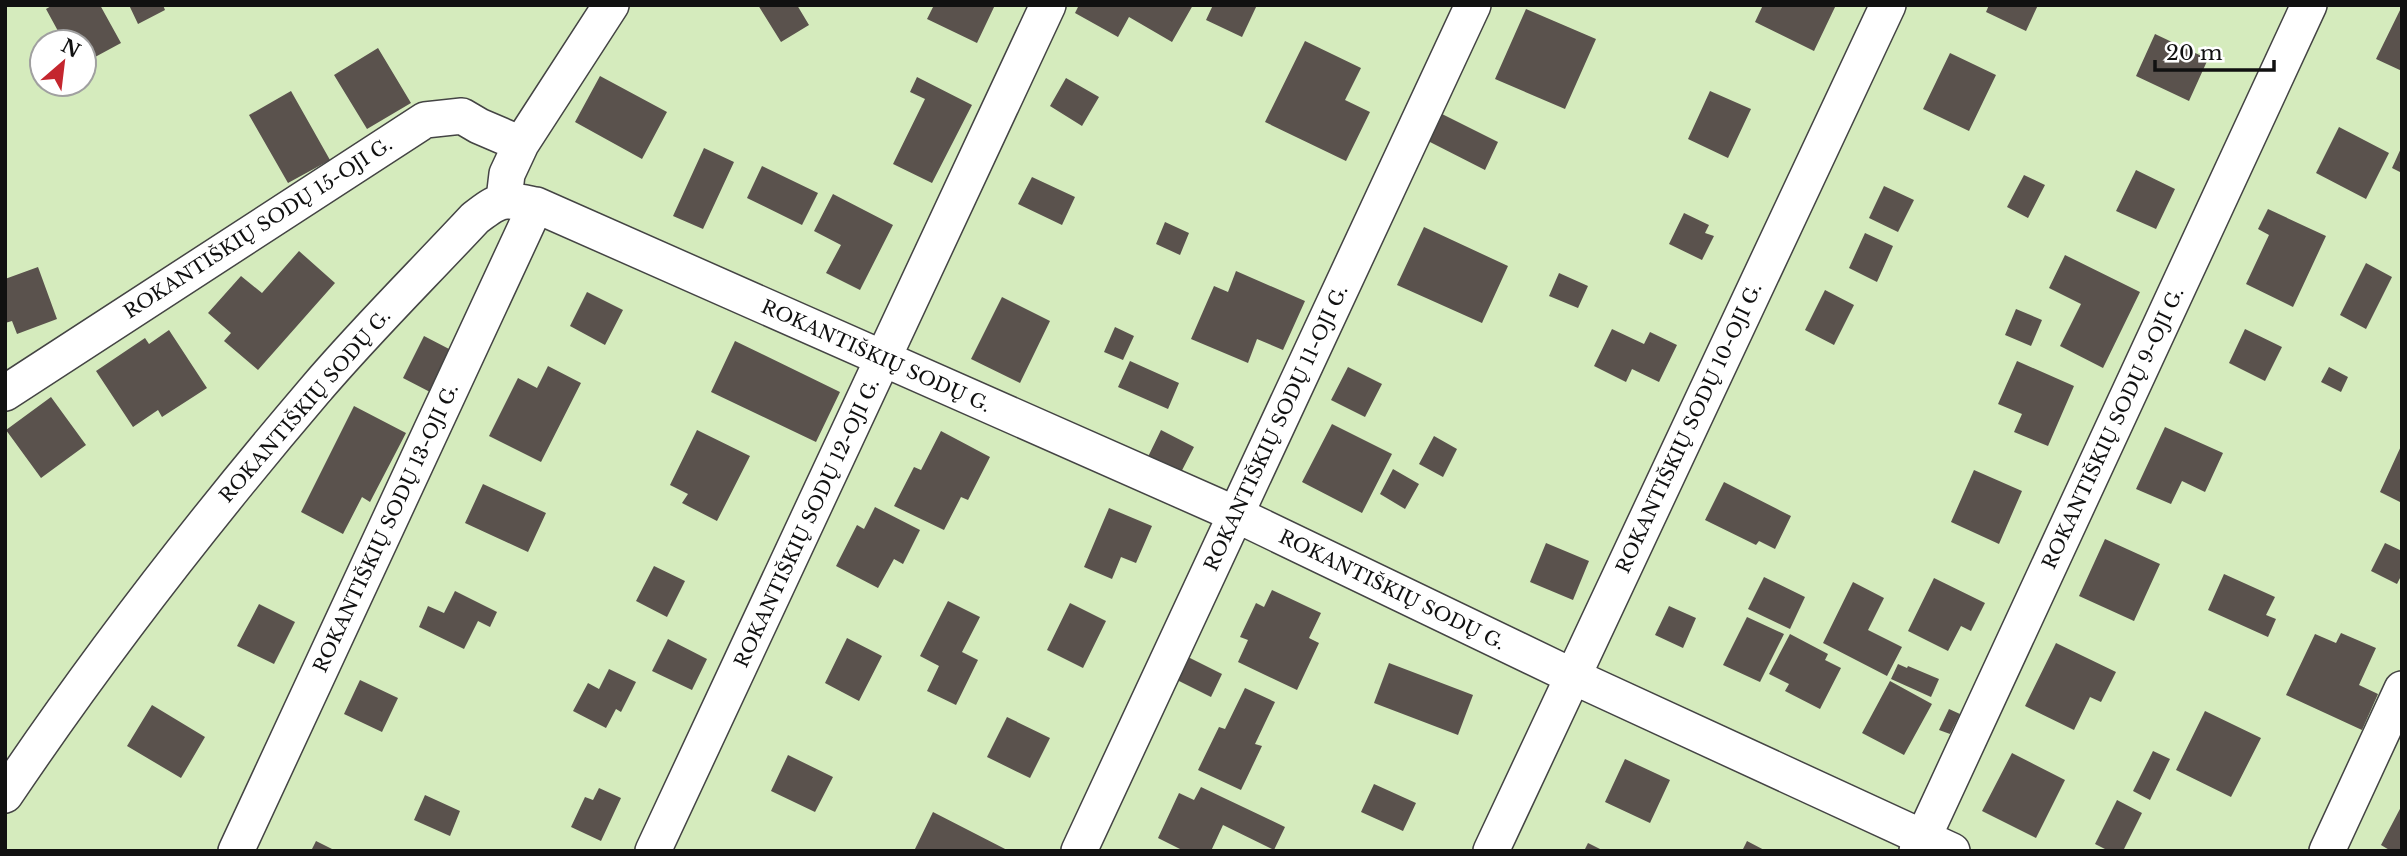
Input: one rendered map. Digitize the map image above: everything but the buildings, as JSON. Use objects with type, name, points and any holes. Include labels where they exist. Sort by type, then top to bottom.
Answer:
[{"type":"street","name":"ROKANTIŠKIŲ SODŲ 13-OJI G.","points":[[236,851],[520,202],[507,174],[521,144],[611,5]]},
{"type":"street","name":"ROKANTIŠKIŲ SODŲ 12-OJI G.","points":[[653,851],[1048,5]]},
{"type":"street","name":"ROKANTIŠKIŲ SODŲ 11-OJI G.","points":[[1079,851],[1474,5]]},
{"type":"street","name":"ROKANTIŠKIŲ SODŲ 10-OJI G.","points":[[1491,851],[1888,5]]},
{"type":"street","name":"ROKANTIŠKIŲ SODŲ 9-OJI G.","points":[[1931,846],[2309,5]]},
{"type":"street","name":"ROKANTIŠKIŲ SODŲ 15-OJI G.","points":[[5,393],[425,120],[462,116],[521,144]]},
{"type":"street","name":"ROKANTIŠKIŲ SODŲ G.","points":[[5,795],[92,671],[208,518],[317,387],[475,218],[492,204],[520,202],[1235,514],[1931,846]]},
{"type":"street","points":[[2327,851],[2402,689]]},
{"type":"green space","points":[[5,5],[2402,5],[2402,851],[5,851]]}]
